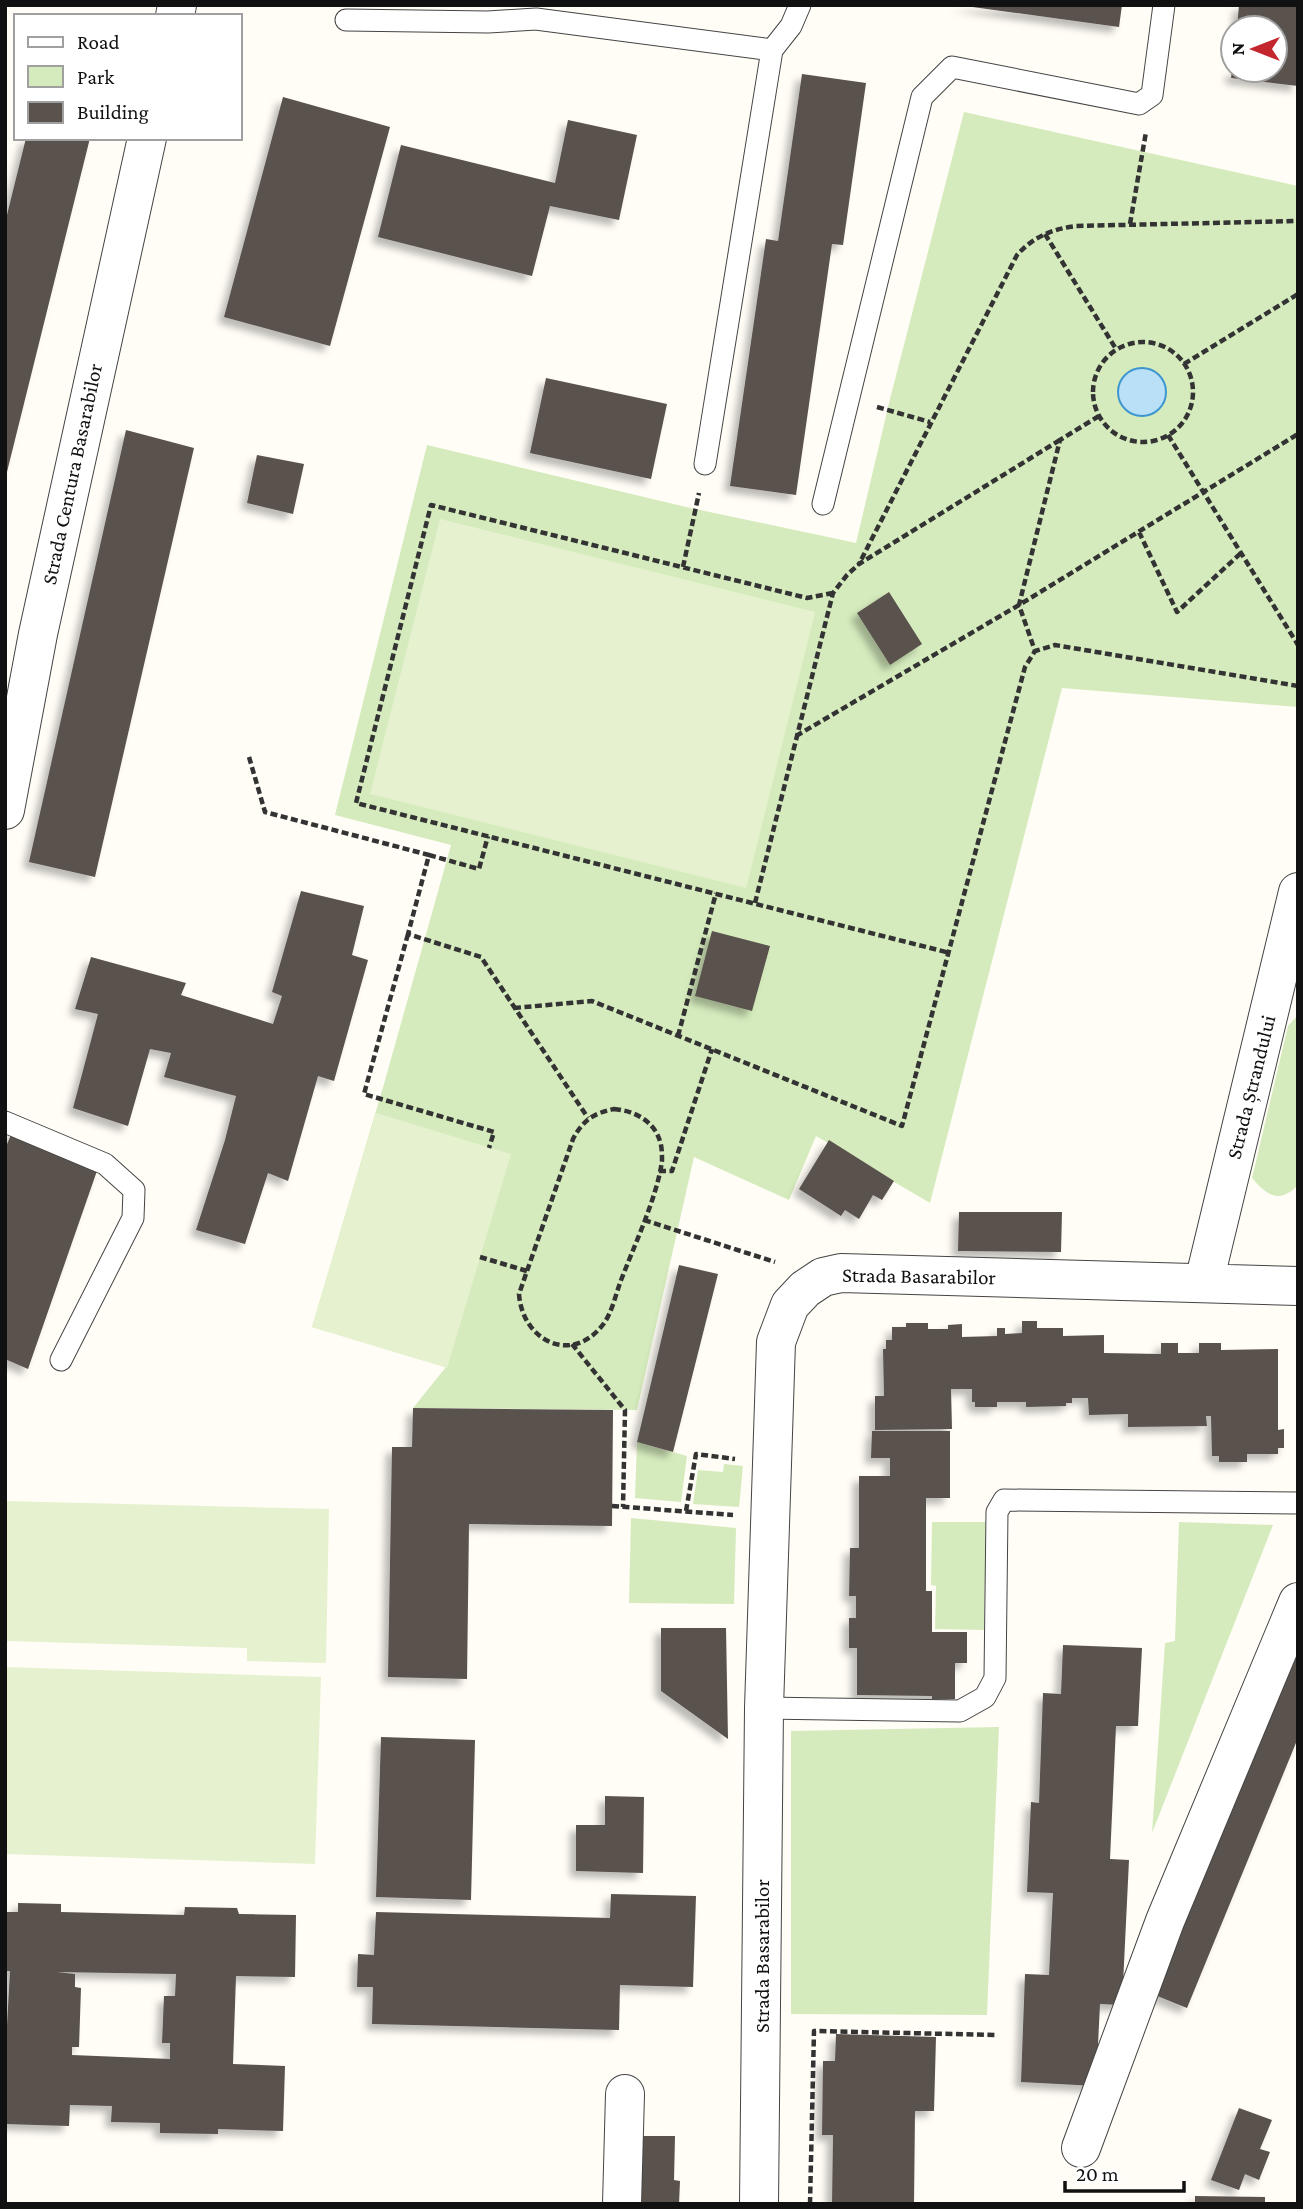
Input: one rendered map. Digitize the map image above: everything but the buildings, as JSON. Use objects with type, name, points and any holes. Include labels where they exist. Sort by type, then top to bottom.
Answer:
[{"type":"street","name":"Strada Centura Basarabilor","points":[[5,810],[21,630],[146,140]]},
{"type":"street","name":"Strada Ștrandului","points":[[1204,1282],[1298,892]]},
{"type":"street","name":"Strada Basarabilor","points":[[759,2204],[764,1708],[769,1518],[776,1342],[790,1305],[805,1289],[823,1277],[859,1273],[1298,1286]]},
{"type":"street","points":[[1081,2148],[1165,1921],[1298,1602]]},
{"type":"street","points":[[622,2204],[625,2094]]},
{"type":"lane","points":[[705,464],[772,50],[791,26],[800,5]]},
{"type":"lane","points":[[823,503],[922,97],[952,68],[1139,104],[1152,95],[1164,5]]},
{"type":"lane","points":[[346,20],[488,22],[536,19],[772,50]]},
{"type":"lane","points":[[5,1122],[105,1164],[134,1190],[132,1218],[61,1360]]},
{"type":"lane","points":[[764,1708],[960,1711],[985,1697],[995,1678],[997,1512],[1004,1500],[1298,1503]]},
{"type":"path","points":[[1130,224],[1152,95]]},
{"type":"path","points":[[859,565],[1017,255],[1028,243],[1058,228],[1298,221]]},
{"type":"path","points":[[1045,234],[1116,349]]},
{"type":"path","points":[[1184,364],[1298,294]]},
{"type":"path","points":[[1153,342],[1175,353],[1184,364],[1193,384],[1190,409],[1185,420],[1168,435],[1156,441],[1132,442],[1110,431],[1099,416],[1092,399],[1095,375],[1100,364],[1116,349],[1129,343],[1153,342]]},
{"type":"path","points":[[850,399],[930,422]]},
{"type":"path","points":[[755,903],[833,593],[859,565],[1099,416]]},
{"type":"path","points":[[796,736],[1019,605],[1298,434]]},
{"type":"path","points":[[1168,435],[1298,645]]},
{"type":"path","points":[[1035,651],[1019,605],[1060,440]]},
{"type":"path","points":[[683,567],[705,464]]},
{"type":"path","points":[[833,593],[807,598],[431,505],[356,803],[950,953]]},
{"type":"path","points":[[1139,532],[1177,612],[1241,553]]},
{"type":"path","points":[[514,1008],[592,1000],[902,1126],[1025,667],[1035,651],[1055,645],[1298,685]]},
{"type":"path","points":[[249,757],[265,813],[479,869],[489,836]]},
{"type":"path","points":[[429,855],[364,1094],[494,1132],[489,1148]]},
{"type":"path","points":[[678,1036],[716,893]]},
{"type":"path","points":[[408,934],[481,957],[587,1118]]},
{"type":"path","points":[[659,1171],[672,1171],[712,1049]]},
{"type":"path","points":[[614,1109],[629,1111],[641,1117],[651,1125],[658,1136],[662,1160],[644,1220],[603,1326],[584,1341],[560,1345],[538,1336],[523,1318],[519,1294],[573,1139],[587,1118],[598,1112],[614,1109]]},
{"type":"path","points":[[644,1220],[823,1277]]},
{"type":"path","points":[[480,1257],[527,1271]]},
{"type":"path","points":[[572,1344],[625,1410],[623,1507]]},
{"type":"path","points":[[686,1511],[696,1454],[772,1464]]},
{"type":"path","points":[[612,1506],[769,1518]]},
{"type":"path","points":[[810,2204],[814,2031],[998,2035]]},
{"type":"green space","points":[[964,112],[1298,186],[1298,707],[1062,688],[930,1203],[816,1136],[789,1200],[694,1157],[637,1410],[413,1408],[446,1367],[312,1327],[451,845],[335,815],[427,445],[686,507],[856,543]]},
{"type":"green space","points":[[440,519],[815,612],[746,888],[370,794]]},
{"type":"green space","points":[[1298,1015],[1298,1185],[1279,1196],[1268,1193],[1252,1178],[1288,1026]]},
{"type":"green space","points":[[376,1113],[511,1154],[447,1368],[312,1327]]},
{"type":"green space","points":[[637,1442],[687,1456],[681,1502],[635,1498]]},
{"type":"green space","points":[[724,1464],[743,1466],[739,1507],[693,1504],[698,1470],[723,1472]]},
{"type":"green space","points":[[5,1501],[329,1509],[326,1663],[247,1661],[247,1648],[5,1641]]},
{"type":"green space","points":[[631,1518],[736,1528],[734,1604],[629,1603]]},
{"type":"green space","points":[[932,1522],[986,1522],[984,1630],[935,1629],[936,1586],[931,1585]]},
{"type":"green space","points":[[1179,1522],[1273,1525],[1152,1833],[1165,1643],[1175,1641]]},
{"type":"green space","points":[[5,1667],[321,1677],[315,1864],[5,1854]]},
{"type":"green space","points":[[999,1727],[987,2015],[791,2014],[791,1731]]},
{"type":"water","points":[[1142,368],[1159,375],[1166,392],[1159,409],[1142,416],[1125,409],[1118,392],[1125,375]]}]
